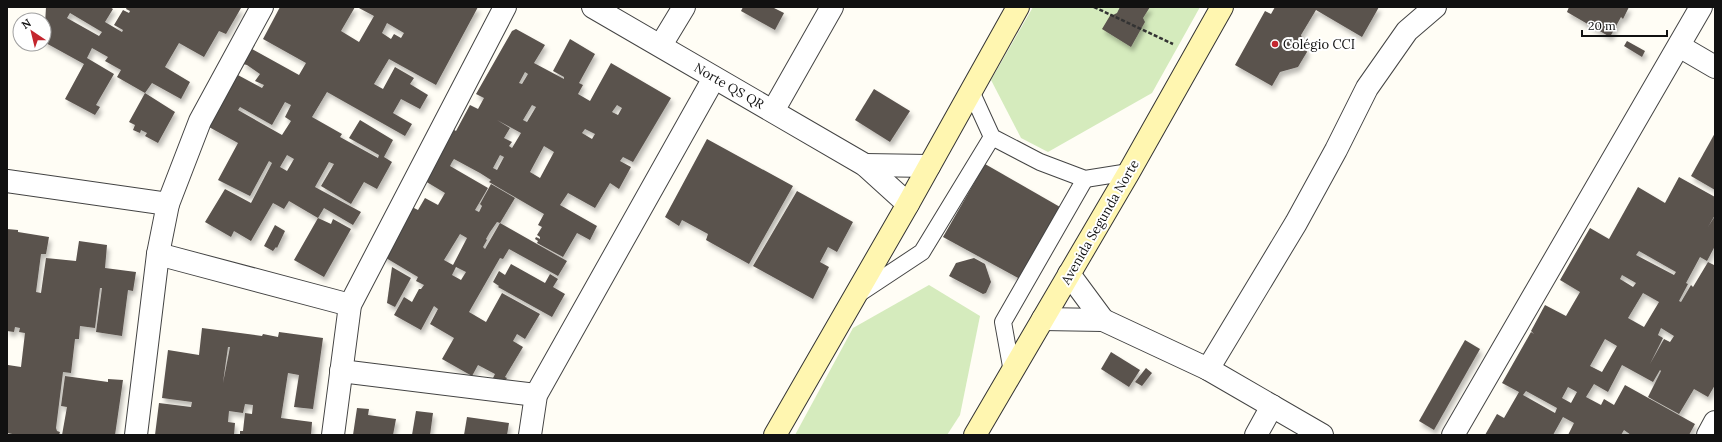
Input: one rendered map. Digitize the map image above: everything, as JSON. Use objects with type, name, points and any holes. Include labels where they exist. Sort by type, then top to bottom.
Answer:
[{"type":"main road","points":[[774,435],[856,296],[1018,7]]},
{"type":"main road","name":"Avenida Segunda Norte","points":[[975,435],[1129,172],[1222,7]]},
{"type":"street","points":[[136,435],[158,254],[168,204],[200,121],[262,7]]},
{"type":"street","points":[[333,435],[350,305],[505,7]]},
{"type":"street","name":"Norte QS QR","points":[[593,7],[865,164],[908,204]]},
{"type":"street","points":[[661,46],[684,7]]},
{"type":"street","points":[[773,111],[832,7]]},
{"type":"street","points":[[1208,369],[1296,223],[1336,150],[1367,88],[1407,31],[1436,7]]},
{"type":"street","points":[[1453,435],[1701,7]]},
{"type":"street","points":[[1679,46],[1715,67]]},
{"type":"street","points":[[530,435],[536,395],[714,78]]},
{"type":"street","name":"Norte QS QR","points":[[865,164],[929,166]]},
{"type":"street","points":[[7,181],[168,204]]},
{"type":"street","points":[[158,254],[350,305]]},
{"type":"street","points":[[1070,274],[1103,320]]},
{"type":"street","points":[[1044,319],[1103,320],[1208,369],[1322,435]]},
{"type":"street","points":[[341,371],[536,395]]},
{"type":"street","points":[[1256,435],[1272,406]]},
{"type":"street","points":[[1708,435],[1715,422]]},
{"type":"lane","points":[[971,91],[992,137],[1040,162],[1085,179],[1129,172]]},
{"type":"lane","points":[[856,296],[922,252],[992,137]]},
{"type":"lane","points":[[1012,372],[1003,322],[1085,179]]},
{"type":"path","points":[[1094,7],[1195,54]]},
{"type":"green space","points":[[1033,7],[1200,7],[1152,93],[1048,152],[1021,138],[991,80]]},
{"type":"green space","points":[[929,285],[980,316],[960,415],[947,435],[795,435],[853,328]]},
{"type":"building","points":[[46,7],[110,7],[113,9],[105,22],[122,32],[123,30],[114,25],[123,10],[129,13],[130,11],[126,9],[127,7],[241,8],[226,34],[219,31],[204,57],[179,43],[165,67],[190,82],[181,99],[152,83],[145,93],[117,77],[121,70],[105,61],[108,57],[92,48],[87,58],[114,74],[96,105],[100,107],[95,115],[65,99],[84,64],[52,46],[52,12],[46,12]],"holes":[[[70,13],[102,32],[99,36],[67,18]]]},
{"type":"building","points":[[280,7],[355,7],[341,31],[359,42],[374,16],[357,7],[478,7],[436,85],[389,59],[374,84],[383,89],[395,67],[414,78],[410,84],[428,95],[420,109],[401,99],[393,113],[412,124],[405,136],[327,92],[312,117],[342,134],[340,137],[378,158],[379,155],[349,138],[360,120],[393,140],[384,157],[392,162],[377,189],[364,182],[351,204],[321,186],[334,164],[329,162],[315,187],[361,212],[353,225],[324,208],[318,218],[289,201],[284,209],[273,203],[251,241],[234,231],[231,237],[205,222],[225,189],[251,203],[272,163],[269,161],[250,196],[218,180],[238,143],[209,127],[236,74],[262,88],[264,85],[255,81],[260,74],[243,64],[252,49],[299,75],[306,63],[263,39]],"holes":[[[387,23],[404,33],[401,38],[394,34],[391,39],[382,33]],[[285,102],[291,105],[285,117],[291,121],[282,135],[238,110],[240,107],[272,125]],[[287,155],[294,159],[287,171],[280,167]]]},
{"type":"building","points":[[743,7],[772,7],[784,13],[775,30],[741,11]]},
{"type":"building","points":[[1120,7],[1150,7],[1143,18],[1145,22],[1131,47],[1102,29],[1111,14],[1113,15],[1117,13]]},
{"type":"building","name":"Colégio CCI","points":[[1275,7],[1379,7],[1362,37],[1316,10],[1301,35],[1307,52],[1298,67],[1280,72],[1272,86],[1235,65],[1265,11],[1271,14]]},
{"type":"building","points":[[1569,7],[1629,7],[1623,19],[1621,17],[1610,37],[1567,12]]},
{"type":"building","points":[[516,29],[545,45],[534,63],[564,79],[564,77],[553,71],[570,39],[595,54],[579,83],[583,85],[578,94],[590,101],[611,63],[671,98],[633,162],[623,157],[620,161],[631,167],[619,189],[610,183],[595,208],[568,193],[560,205],[597,226],[590,240],[577,233],[563,257],[537,243],[538,241],[535,239],[536,237],[540,239],[537,235],[542,227],[538,225],[544,214],[489,182],[491,180],[480,173],[454,159],[452,162],[450,166],[488,188],[475,210],[479,212],[482,206],[480,204],[491,184],[515,198],[500,223],[567,261],[558,276],[509,249],[503,259],[500,258],[469,312],[486,322],[502,293],[540,314],[525,339],[517,334],[513,341],[523,347],[505,377],[507,378],[505,381],[490,384],[495,374],[478,365],[472,376],[442,359],[454,338],[430,324],[438,309],[434,306],[421,330],[394,315],[404,297],[412,302],[419,289],[421,289],[424,285],[416,281],[418,277],[381,255],[412,207],[418,210],[425,198],[438,205],[445,193],[425,181],[449,127],[456,131],[470,105],[478,109],[484,98],[476,94],[512,31]],"holes":[[[525,72],[528,74],[522,84],[519,83]],[[532,105],[536,107],[527,122],[523,120]],[[617,105],[622,108],[618,115],[612,112]],[[497,120],[521,133],[512,148],[509,146],[512,142],[504,138],[510,128]],[[585,129],[595,134],[592,139],[582,133]],[[544,146],[554,152],[540,178],[530,172]],[[500,155],[504,157],[497,170],[493,168]],[[497,222],[500,223],[485,249],[483,247],[490,232]],[[460,234],[467,238],[453,265],[444,260]],[[456,267],[466,272],[461,280],[452,275]]]},
{"type":"building","points":[[1627,41],[1645,51],[1642,57],[1624,46]]},
{"type":"building","points":[[874,89],[910,111],[890,142],[855,120]]},
{"type":"building","points":[[145,93],[175,112],[158,143],[145,136],[147,133],[141,130],[140,133],[133,130],[135,125],[129,122]]},
{"type":"building","points":[[1715,133],[1715,190],[1691,176]]},
{"type":"building","points":[[707,139],[793,186],[749,264],[706,240],[708,234],[682,220],[679,226],[665,217]]},
{"type":"building","points":[[985,164],[1060,207],[1020,279],[943,237]]},
{"type":"building","points":[[1679,177],[1715,197],[1715,215],[1708,227],[1715,216],[1715,246],[1707,261],[1700,257],[1686,283],[1688,284],[1679,301],[1681,302],[1691,285],[1693,287],[1708,262],[1714,265],[1715,263],[1715,385],[1708,397],[1694,389],[1679,414],[1648,397],[1661,371],[1660,370],[1653,382],[1622,365],[1608,392],[1594,384],[1586,397],[1601,405],[1604,399],[1614,405],[1625,385],[1695,424],[1689,435],[1631,435],[1624,430],[1621,435],[1568,435],[1574,423],[1563,417],[1553,435],[1485,435],[1497,414],[1504,418],[1519,392],[1502,383],[1531,332],[1534,334],[1531,331],[1545,305],[1566,316],[1580,292],[1560,280],[1590,228],[1609,239],[1638,187],[1665,203]],"holes":[[[1639,251],[1676,272],[1674,275],[1636,255]],[[1622,275],[1636,283],[1633,287],[1620,279]],[[1643,293],[1659,302],[1644,327],[1628,318]],[[1661,328],[1674,336],[1670,342],[1664,339],[1650,364],[1663,338],[1658,335]],[[1605,339],[1617,346],[1602,372],[1590,366]],[[1568,387],[1577,392],[1571,403],[1562,398]],[[1526,391],[1557,408],[1555,413],[1523,395]]]},
{"type":"building","points":[[797,191],[853,222],[837,252],[828,247],[820,262],[829,267],[813,299],[753,266]]},
{"type":"building","points":[[318,218],[331,224],[333,219],[351,229],[324,277],[294,260]]},
{"type":"building","points":[[275,225],[285,231],[277,248],[276,247],[273,251],[264,246]]},
{"type":"building","points":[[7,229],[49,237],[46,254],[41,254],[36,292],[41,293],[46,258],[76,261],[79,241],[107,245],[105,268],[136,272],[133,291],[128,290],[122,336],[96,332],[102,288],[100,288],[95,328],[80,326],[79,339],[75,339],[71,373],[63,372],[56,428],[57,431],[60,432],[59,435],[18,435],[7,433],[8,365],[21,367],[25,333],[19,332],[20,328],[15,327],[14,332],[7,331]]},
{"type":"building","points":[[974,258],[985,264],[991,282],[986,293],[983,294],[949,276],[956,263]]},
{"type":"building","points":[[511,264],[545,283],[550,274],[558,279],[553,287],[565,294],[552,317],[498,287],[499,286],[493,282],[499,271],[505,275]]},
{"type":"building","points":[[392,267],[411,278],[395,307],[387,303]]},
{"type":"building","points":[[202,328],[262,336],[263,334],[278,337],[279,332],[323,338],[313,409],[294,407],[299,375],[288,373],[281,418],[312,422],[311,435],[240,435],[240,431],[243,431],[245,413],[252,414],[253,405],[245,404],[243,413],[229,411],[228,422],[235,423],[234,435],[155,435],[159,403],[191,407],[192,402],[162,398],[168,350],[199,355]],"holes":[[[228,347],[230,347],[223,383]]]},
{"type":"building","points":[[1465,340],[1480,349],[1434,430],[1419,421]]},
{"type":"building","points":[[1111,352],[1140,370],[1129,387],[1101,369]]},
{"type":"building","points":[[1146,368],[1152,373],[1142,386],[1135,382]]},
{"type":"building","points":[[65,376],[108,382],[108,379],[123,380],[115,435],[62,435],[67,407],[61,406]]},
{"type":"building","points":[[357,408],[369,409],[368,415],[396,419],[393,435],[353,435]]},
{"type":"building","points":[[416,411],[433,413],[430,435],[412,435]]},
{"type":"building","points":[[467,417],[509,423],[507,435],[464,435]]},
{"type":"place","name":"Colégio CCI","points":[[1275,44]]}]
